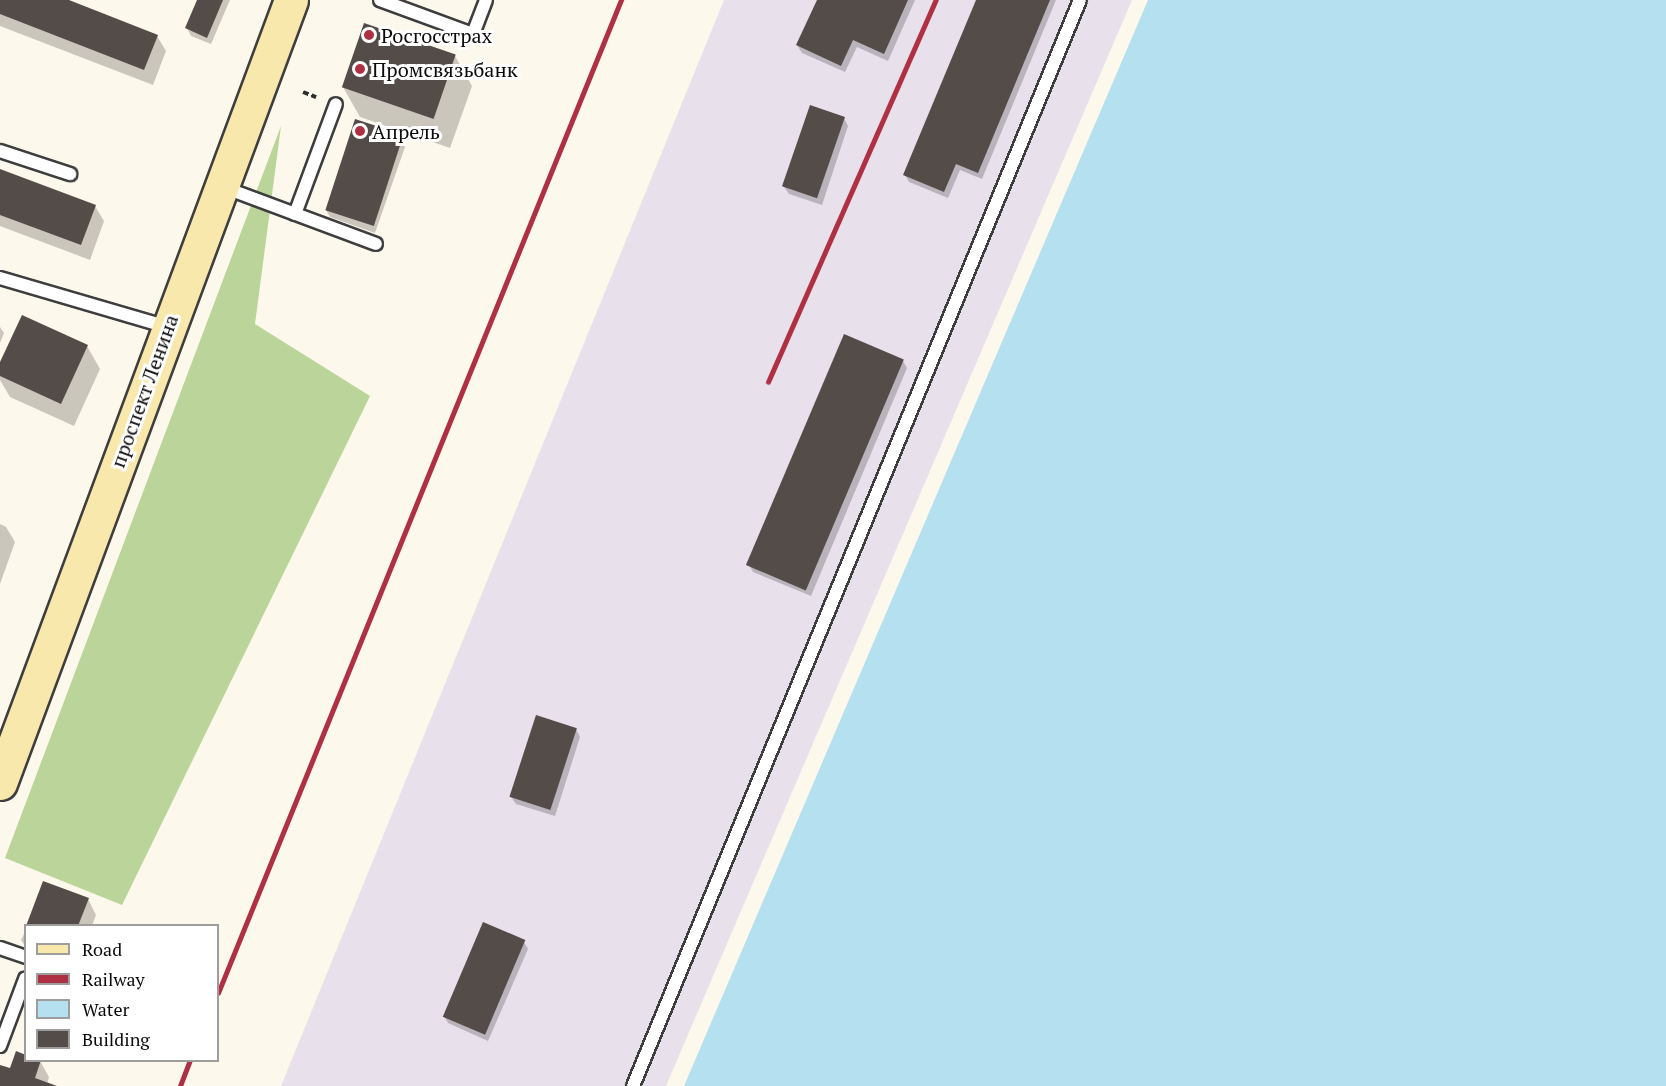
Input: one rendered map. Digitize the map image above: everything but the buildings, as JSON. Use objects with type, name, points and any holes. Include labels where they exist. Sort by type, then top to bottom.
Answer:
[{"type":"main road","name":"проспект Ленина","points":[[0,783],[6,747],[291,0]]},
{"type":"lane","points":[[380,0],[473,34],[486,0]]},
{"type":"lane","points":[[633,1086],[1080,0]]},
{"type":"lane","points":[[295,214],[336,104]]},
{"type":"lane","points":[[0,151],[70,174]]},
{"type":"lane","points":[[221,186],[376,244]]},
{"type":"lane","points":[[0,278],[168,327]]},
{"type":"lane","points":[[0,948],[24,956]]},
{"type":"lane","points":[[0,1046],[24,982]]},
{"type":"shaded area","points":[[724,0],[1132,0],[666,1086],[281,1086]]},
{"type":"green space","points":[[281,126],[255,324],[370,396],[122,905],[5,858]]},
{"type":"water","points":[[1148,0],[1666,0],[1666,1086],[684,1086]]},
{"type":"railway","points":[[219,991],[621,0]]},
{"type":"railway","points":[[768,382],[936,0]]},
{"type":"railway","points":[[180,1086],[189,1062]]},
{"type":"place","name":"Росгосстрах","points":[[369,35]]},
{"type":"place","name":"Промсвязьбанк","points":[[360,69]]},
{"type":"place","name":"Апрель","points":[[360,131]]}]
